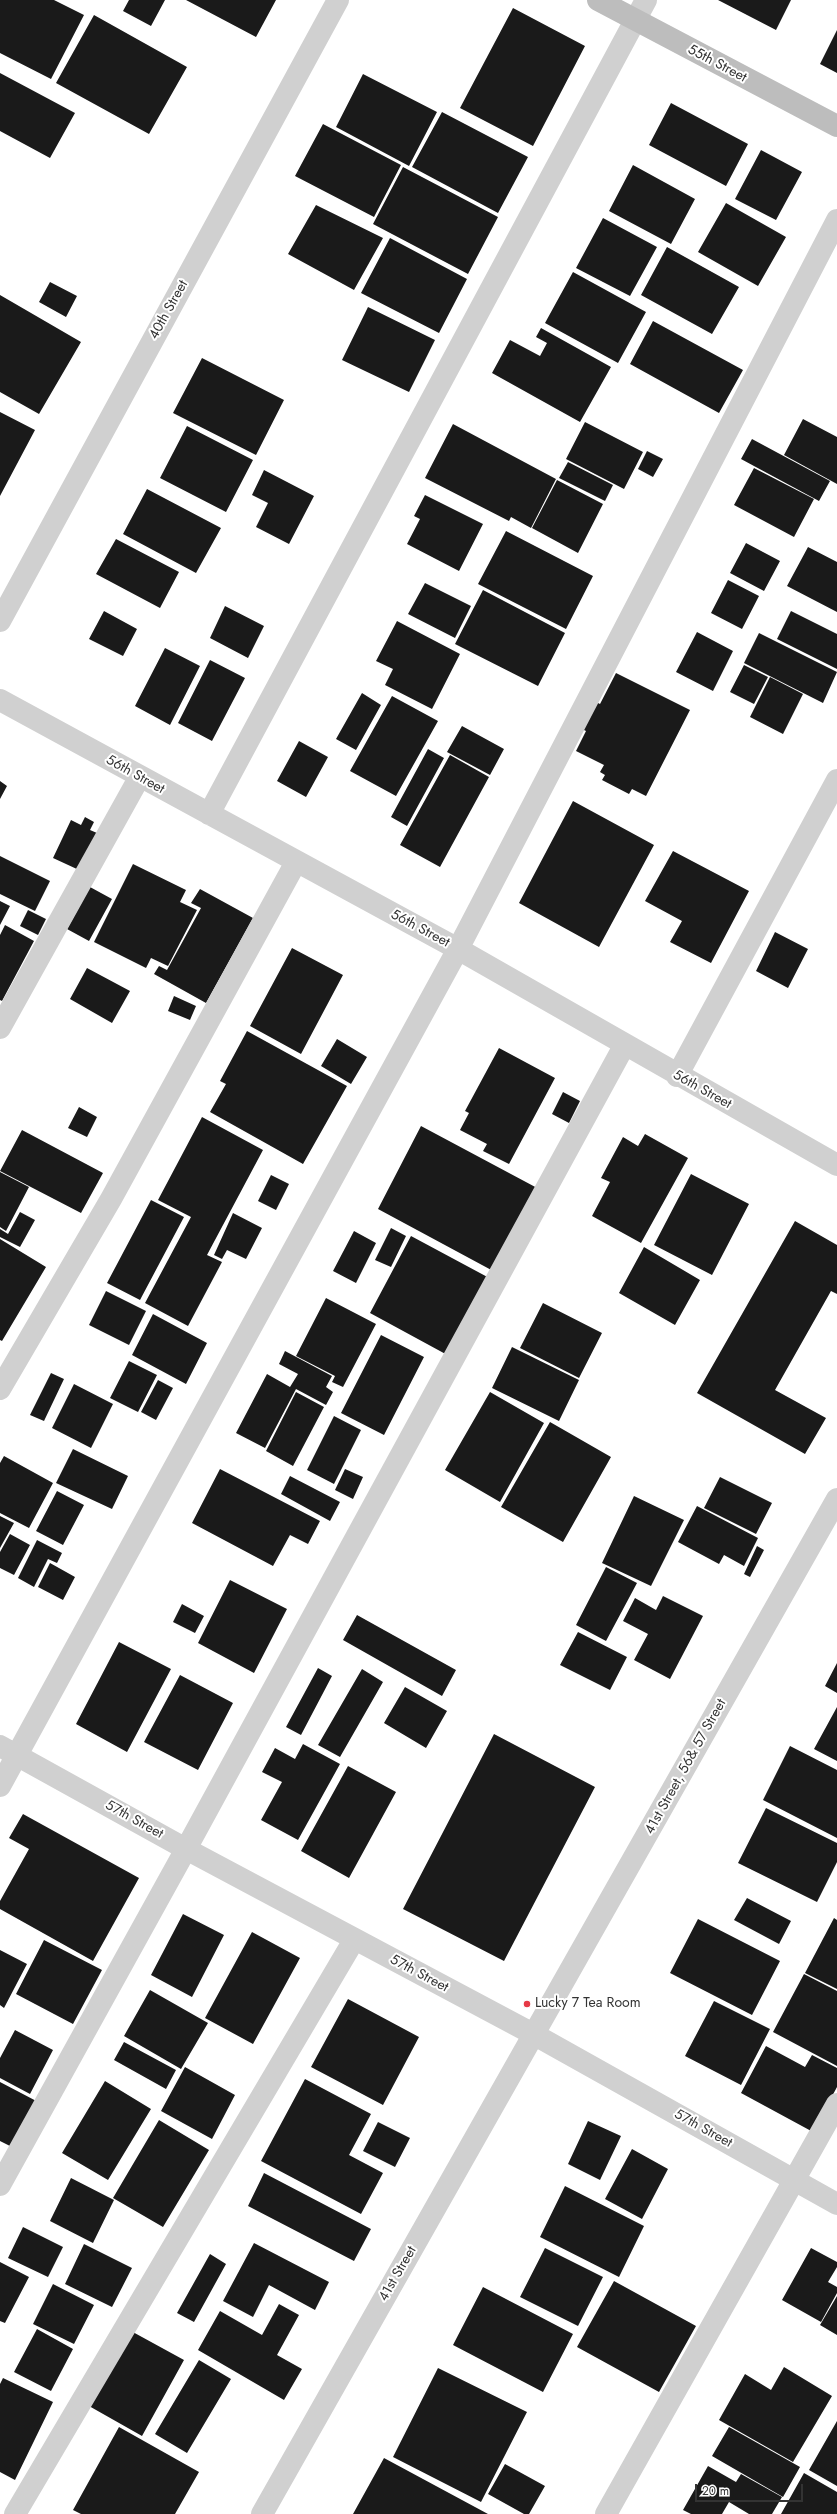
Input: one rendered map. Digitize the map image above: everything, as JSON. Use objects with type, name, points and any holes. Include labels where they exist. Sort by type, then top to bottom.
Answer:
[{"type":"main road","name":"55th Street","points":[[598,0],[634,21],[837,126]]},
{"type":"street","name":"40th Street","points":[[0,621],[338,0]]},
{"type":"street","points":[[209,814],[646,0]]},
{"type":"street","points":[[0,1786],[9,1751],[458,950],[837,220]]},
{"type":"street","name":"56th Street","points":[[0,700],[139,778],[209,814],[458,950],[624,1046],[837,1165]]},
{"type":"street","points":[[0,1028],[139,778]]},
{"type":"street","points":[[677,1076],[837,780]]},
{"type":"street","points":[[0,1389],[110,1199],[296,862]]},
{"type":"street","points":[[0,2185],[186,1849],[624,1046]]},
{"type":"street","name":"41st Street, 56& 57 Street","points":[[535,2035],[837,1499]]},
{"type":"street","name":"57th Street","points":[[9,1751],[354,1940],[535,2035],[837,2204]]},
{"type":"street","points":[[15,2514],[354,1940]]},
{"type":"street","name":"41st Street","points":[[262,2514],[535,2035]]},
{"type":"street","points":[[606,2514],[837,2104]]},
{"type":"building","points":[[0,0],[54,0],[84,15],[51,79],[0,53]]},
{"type":"building","points":[[129,0],[165,0],[151,26],[123,11]]},
{"type":"building","points":[[186,0],[276,0],[256,37]]},
{"type":"building","points":[[718,0],[791,0],[776,30]]},
{"type":"building","points":[[513,8],[585,46],[533,146],[460,108]]},
{"type":"building","points":[[94,15],[187,67],[149,134],[56,83]]},
{"type":"building","points":[[837,30],[837,73],[820,64]]},
{"type":"building","points":[[0,73],[75,113],[50,158],[0,131]]},
{"type":"building","points":[[363,74],[437,112],[409,166],[336,127]]},
{"type":"building","points":[[671,103],[748,144],[726,186],[649,145]]},
{"type":"building","points":[[442,112],[528,157],[498,213],[412,167]]},
{"type":"building","points":[[323,124],[401,165],[374,217],[295,176]]},
{"type":"building","points":[[761,150],[802,172],[776,220],[735,199]]},
{"type":"building","points":[[633,165],[695,199],[671,244],[609,211]]},
{"type":"building","points":[[403,167],[498,217],[468,274],[373,224]]},
{"type":"building","points":[[726,203],[786,237],[758,286],[698,252]]},
{"type":"building","points":[[316,205],[383,238],[354,290],[288,254]]},
{"type":"building","points":[[603,218],[657,247],[630,296],[576,268]]},
{"type":"building","points":[[390,238],[467,279],[439,333],[361,293]]},
{"type":"building","points":[[667,247],[739,287],[712,334],[641,295]]},
{"type":"building","points":[[573,272],[646,312],[618,363],[545,323]]},
{"type":"building","points":[[50,282],[77,296],[66,317],[39,302]]},
{"type":"building","points":[[0,295],[81,342],[39,414],[0,392]]},
{"type":"building","points":[[368,307],[435,340],[409,392],[342,360]]},
{"type":"building","points":[[653,321],[743,370],[719,413],[630,364]]},
{"type":"building","points":[[541,328],[611,367],[580,422],[492,373],[510,340],[540,356],[547,343],[536,337]]},
{"type":"building","points":[[202,358],[284,400],[256,455],[173,413]]},
{"type":"building","points":[[0,412],[35,430],[0,496]]},
{"type":"building","points":[[803,419],[837,437],[837,484],[784,455]]},
{"type":"building","points":[[585,422],[643,452],[624,489],[566,459]]},
{"type":"building","points":[[453,424],[556,479],[531,528],[511,517],[509,521],[425,478]]},
{"type":"building","points":[[187,426],[253,460],[226,512],[160,478]]},
{"type":"building","points":[[752,439],[830,481],[819,501],[741,459]]},
{"type":"building","points":[[647,451],[663,459],[653,477],[638,469]]},
{"type":"building","points":[[568,462],[613,485],[605,501],[559,478]]},
{"type":"building","points":[[754,468],[814,499],[794,537],[734,505]]},
{"type":"building","points":[[264,470],[314,496],[289,544],[256,527],[268,503],[252,495]]},
{"type":"building","points":[[557,480],[603,504],[578,553],[532,528]]},
{"type":"building","points":[[147,489],[221,528],[196,573],[123,534]]},
{"type":"building","points":[[425,495],[483,524],[459,571],[407,544],[420,519],[414,516]]},
{"type":"building","points":[[506,531],[593,576],[566,629],[478,584]]},
{"type":"building","points":[[116,539],[179,572],[160,608],[96,574]]},
{"type":"building","points":[[746,543],[780,561],[764,591],[730,573]]},
{"type":"building","points":[[808,547],[837,562],[837,612],[787,586]]},
{"type":"building","points":[[728,580],[759,596],[742,629],[711,613]]},
{"type":"building","points":[[425,583],[471,606],[455,638],[408,614]]},
{"type":"building","points":[[483,590],[565,633],[538,686],[455,644]]},
{"type":"building","points":[[225,606],[264,626],[248,658],[210,638]]},
{"type":"building","points":[[104,611],[137,629],[123,656],[89,639]]},
{"type":"building","points":[[791,611],[837,634],[837,669],[777,639]]},
{"type":"building","points":[[397,621],[460,654],[432,709],[385,685],[393,669],[376,661]]},
{"type":"building","points":[[697,632],[733,651],[713,691],[676,672]]},
{"type":"building","points":[[759,633],[837,672],[823,703],[744,663]]},
{"type":"building","points":[[165,648],[200,666],[170,725],[135,706]]},
{"type":"building","points":[[210,660],[245,678],[212,741],[178,723]]},
{"type":"building","points":[[744,665],[768,677],[754,704],[730,692]]},
{"type":"building","points":[[616,673],[690,710],[646,796],[632,789],[629,794],[602,780],[605,775],[600,772],[604,765],[576,751],[586,731],[582,729],[596,702],[600,704]]},
{"type":"building","points":[[770,677],[803,694],[783,734],[750,717]]},
{"type":"building","points":[[362,693],[381,705],[356,750],[336,739]]},
{"type":"building","points":[[392,696],[438,721],[396,796],[350,771]]},
{"type":"building","points":[[462,726],[504,749],[490,775],[447,752]]},
{"type":"building","points":[[299,741],[328,757],[306,797],[277,781]]},
{"type":"building","points":[[428,749],[444,758],[407,826],[391,817]]},
{"type":"building","points":[[450,755],[489,777],[440,867],[400,845]]},
{"type":"building","points":[[0,781],[7,786],[0,799]]},
{"type":"building","points":[[573,801],[654,845],[599,947],[519,903]]},
{"type":"building","points":[[85,817],[94,822],[90,830],[97,833],[79,870],[53,858],[71,820],[81,825]]},
{"type":"building","points":[[673,851],[749,891],[711,963],[670,942],[682,921],[645,901]]},
{"type":"building","points":[[0,856],[50,881],[35,911],[0,894]]},
{"type":"building","points":[[133,864],[186,890],[180,902],[197,910],[168,966],[151,958],[146,968],[94,942]]},
{"type":"building","points":[[90,887],[112,899],[89,941],[67,929]]},
{"type":"building","points":[[200,889],[253,918],[206,1003],[154,974],[159,966],[167,970],[201,908],[191,903]]},
{"type":"building","points":[[0,901],[10,906],[0,925]]},
{"type":"building","points":[[28,910],[46,919],[38,935],[20,926]]},
{"type":"building","points":[[5,925],[34,941],[2,1001],[0,1000],[0,935]]},
{"type":"building","points":[[775,932],[808,949],[788,988],[756,971]]},
{"type":"building","points":[[292,948],[343,975],[301,1054],[250,1026]]},
{"type":"building","points":[[87,968],[130,991],[112,1023],[70,999]]},
{"type":"building","points":[[174,996],[196,1006],[190,1020],[168,1011]]},
{"type":"building","points":[[247,1031],[347,1086],[303,1164],[210,1112],[226,1084],[220,1081]]},
{"type":"building","points":[[337,1039],[367,1057],[351,1084],[321,1066]]},
{"type":"building","points":[[499,1048],[555,1078],[509,1164],[483,1151],[487,1144],[460,1130],[469,1113],[465,1111]]},
{"type":"building","points":[[563,1092],[580,1101],[569,1123],[552,1114]]},
{"type":"building","points":[[79,1107],[97,1117],[87,1137],[68,1128]]},
{"type":"building","points":[[202,1117],[263,1150],[207,1255],[222,1262],[188,1326],[145,1303],[191,1217],[158,1200]]},
{"type":"building","points":[[421,1126],[539,1189],[495,1272],[378,1209]]},
{"type":"building","points":[[22,1130],[103,1173],[81,1213],[0,1171]]},
{"type":"building","points":[[645,1134],[688,1158],[641,1243],[592,1216],[610,1182],[601,1178],[623,1137],[638,1146]]},
{"type":"building","points":[[0,1172],[29,1187],[6,1231],[0,1227]]},
{"type":"building","points":[[691,1174],[749,1204],[712,1275],[654,1245]]},
{"type":"building","points":[[271,1175],[289,1184],[276,1210],[258,1201]]},
{"type":"building","points":[[151,1200],[184,1217],[140,1300],[107,1283]]},
{"type":"building","points":[[20,1212],[35,1220],[20,1247],[0,1237],[0,1229],[8,1234]]},
{"type":"building","points":[[233,1213],[262,1228],[246,1259],[227,1250],[222,1259],[214,1255]]},
{"type":"building","points":[[795,1221],[837,1245],[837,1294],[831,1291],[775,1390],[826,1418],[805,1454],[697,1393]]},
{"type":"building","points":[[391,1228],[406,1236],[391,1267],[375,1260]]},
{"type":"building","points":[[354,1231],[376,1243],[356,1283],[333,1271]]},
{"type":"building","points":[[411,1236],[493,1280],[451,1357],[370,1313]]},
{"type":"building","points":[[0,1239],[46,1267],[2,1341],[0,1340]]},
{"type":"building","points":[[644,1247],[700,1280],[675,1325],[619,1293]]},
{"type":"building","points":[[106,1291],[146,1311],[129,1345],[89,1325]]},
{"type":"building","points":[[326,1298],[376,1324],[343,1387],[332,1382],[335,1376],[296,1356]]},
{"type":"building","points":[[543,1303],[602,1333],[579,1378],[520,1348]]},
{"type":"building","points":[[153,1314],[207,1343],[186,1384],[132,1355]]},
{"type":"building","points":[[381,1335],[424,1357],[384,1435],[341,1413]]},
{"type":"building","points":[[512,1347],[579,1380],[559,1421],[492,1388]]},
{"type":"building","points":[[285,1351],[332,1376],[326,1387],[333,1392],[326,1405],[296,1389],[265,1448],[236,1433],[267,1374],[290,1387],[298,1374],[279,1364]]},
{"type":"building","points":[[129,1361],[157,1375],[138,1412],[110,1398]]},
{"type":"building","points":[[51,1373],[64,1379],[44,1421],[30,1415]]},
{"type":"building","points":[[158,1380],[173,1388],[156,1420],[141,1412]]},
{"type":"building","points":[[74,1384],[113,1404],[91,1448],[52,1428]]},
{"type":"building","points":[[296,1392],[324,1407],[293,1466],[266,1451]]},
{"type":"building","points":[[490,1392],[544,1423],[500,1502],[445,1470]]},
{"type":"building","points":[[334,1416],[361,1430],[334,1484],[307,1470]]},
{"type":"building","points":[[550,1422],[611,1457],[563,1542],[501,1507]]},
{"type":"building","points":[[73,1449],[128,1476],[112,1509],[56,1483]]},
{"type":"building","points":[[4,1456],[53,1483],[29,1528],[0,1513],[0,1463]]},
{"type":"building","points":[[220,1469],[320,1521],[308,1544],[290,1535],[273,1566],[192,1523]]},
{"type":"building","points":[[345,1469],[363,1477],[353,1499],[335,1490]]},
{"type":"building","points":[[290,1476],[340,1502],[330,1521],[281,1494]]},
{"type":"building","points":[[720,1477],[772,1503],[756,1534],[704,1508]]},
{"type":"building","points":[[57,1491],[84,1505],[63,1545],[36,1531]]},
{"type":"building","points":[[634,1496],[684,1520],[651,1586],[602,1563]]},
{"type":"building","points":[[697,1506],[758,1538],[744,1566],[724,1555],[719,1564],[678,1542]]},
{"type":"building","points":[[0,1516],[14,1523],[0,1548]]},
{"type":"building","points":[[10,1534],[30,1545],[14,1575],[0,1568],[0,1552]]},
{"type":"building","points":[[37,1540],[62,1553],[57,1563],[48,1559],[34,1587],[18,1578]]},
{"type":"building","points":[[757,1546],[764,1550],[750,1577],[744,1574]]},
{"type":"building","points":[[50,1563],[75,1577],[63,1600],[38,1587]]},
{"type":"building","points":[[606,1567],[637,1583],[606,1641],[576,1625]]},
{"type":"building","points":[[230,1580],[287,1609],[254,1673],[198,1643]]},
{"type":"building","points":[[663,1596],[703,1616],[670,1679],[634,1660],[648,1634],[623,1621],[635,1598],[656,1610]]},
{"type":"building","points":[[182,1604],[204,1616],[195,1633],[173,1622]]},
{"type":"building","points":[[357,1615],[456,1670],[442,1696],[343,1640]]},
{"type":"building","points":[[578,1632],[627,1657],[610,1690],[560,1665]]},
{"type":"building","points":[[119,1642],[171,1669],[127,1752],[76,1724]]},
{"type":"building","points":[[837,1663],[837,1693],[825,1686]]},
{"type":"building","points":[[318,1668],[332,1676],[301,1735],[286,1727]]},
{"type":"building","points":[[362,1669],[383,1682],[340,1757],[318,1745]]},
{"type":"building","points":[[180,1675],[233,1703],[198,1770],[144,1742]]},
{"type":"building","points":[[405,1687],[447,1711],[426,1748],[384,1723]]},
{"type":"building","points":[[837,1707],[837,1761],[814,1749]]},
{"type":"building","points":[[494,1734],[595,1787],[504,1961],[403,1909]]},
{"type":"building","points":[[303,1744],[340,1764],[298,1840],[261,1820],[282,1782],[262,1772],[275,1748],[295,1759]]},
{"type":"building","points":[[790,1746],[837,1770],[837,1838],[763,1800]]},
{"type":"building","points":[[348,1766],[396,1792],[349,1878],[301,1851]]},
{"type":"building","points":[[766,1808],[837,1843],[837,1862],[817,1902],[738,1863]]},
{"type":"building","points":[[23,1814],[139,1878],[93,1961],[0,1909],[0,1901],[29,1849],[9,1838]]},
{"type":"building","points":[[747,1898],[791,1921],[779,1944],[734,1920]]},
{"type":"building","points":[[183,1914],[224,1935],[192,1997],[151,1975]]},
{"type":"building","points":[[834,1918],[837,1920],[837,1989],[805,1973]]},
{"type":"building","points":[[698,1919],[780,1961],[752,2015],[670,1973]]},
{"type":"building","points":[[252,1932],[300,1958],[253,2044],[205,2018]]},
{"type":"building","points":[[44,1940],[102,1970],[73,2024],[16,1994]]},
{"type":"building","points":[[0,1950],[27,1964],[4,2008],[0,2005]]},
{"type":"building","points":[[804,1974],[837,1991],[837,2066],[773,2032]]},
{"type":"building","points":[[150,1990],[208,2023],[181,2069],[124,2036]]},
{"type":"building","points":[[348,1999],[419,2037],[383,2105],[311,2067]]},
{"type":"building","points":[[714,2001],[770,2029],[741,2085],[685,2056]]},
{"type":"building","points":[[15,2030],[53,2050],[30,2094],[0,2078],[0,2058]]},
{"type":"building","points":[[124,2042],[176,2070],[166,2089],[114,2060]]},
{"type":"building","points":[[766,2046],[805,2067],[812,2055],[837,2068],[837,2087],[813,2132],[741,2093]]},
{"type":"building","points":[[185,2067],[235,2095],[212,2139],[161,2111]]},
{"type":"building","points":[[305,2079],[371,2114],[349,2155],[383,2173],[361,2214],[261,2161]]},
{"type":"building","points":[[105,2081],[151,2109],[108,2180],[62,2153]]},
{"type":"building","points":[[0,2082],[42,2104],[18,2150],[0,2141]]},
{"type":"building","points":[[159,2120],[209,2150],[163,2227],[113,2198]]},
{"type":"building","points":[[588,2121],[621,2136],[600,2180],[568,2164]]},
{"type":"building","points":[[378,2122],[410,2138],[395,2167],[363,2151]]},
{"type":"building","points":[[632,2149],[668,2169],[642,2219],[605,2199]]},
{"type":"building","points":[[264,2173],[371,2229],[354,2261],[248,2206]]},
{"type":"building","points":[[71,2178],[114,2200],[93,2243],[50,2221]]},
{"type":"building","points":[[565,2186],[644,2226],[619,2277],[540,2237]]},
{"type":"building","points":[[23,2227],[63,2247],[48,2277],[8,2258]]},
{"type":"building","points":[[254,2243],[329,2282],[315,2310],[269,2285],[253,2317],[223,2301]]},
{"type":"building","points":[[84,2244],[132,2268],[112,2307],[65,2284]]},
{"type":"building","points":[[545,2248],[603,2277],[578,2326],[520,2297]]},
{"type":"building","points":[[811,2248],[837,2262],[837,2267],[828,2282],[837,2287],[837,2293],[821,2322],[782,2300]]},
{"type":"building","points":[[210,2254],[226,2264],[194,2322],[177,2313]]},
{"type":"building","points":[[0,2262],[29,2277],[5,2323],[0,2321]]},
{"type":"building","points":[[614,2281],[696,2326],[659,2392],[577,2347]]},
{"type":"building","points":[[53,2284],[94,2305],[74,2344],[33,2324]]},
{"type":"building","points":[[483,2287],[573,2334],[543,2392],[453,2345]]},
{"type":"building","points":[[837,2296],[837,2335],[820,2325]]},
{"type":"building","points":[[279,2304],[299,2315],[277,2355],[302,2369],[284,2400],[198,2350],[220,2311],[262,2335]]},
{"type":"building","points":[[37,2329],[73,2349],[51,2391],[14,2372]]},
{"type":"building","points":[[131,2331],[184,2360],[142,2436],[89,2406]]},
{"type":"building","points":[[199,2360],[231,2379],[187,2453],[155,2434]]},
{"type":"building","points":[[784,2367],[832,2396],[793,2462],[719,2420],[745,2374],[771,2390]]},
{"type":"building","points":[[438,2368],[527,2412],[481,2502],[393,2457]]},
{"type":"building","points":[[3,2378],[53,2402],[15,2480],[0,2472],[0,2384]]},
{"type":"building","points":[[837,2421],[837,2486],[809,2470]]},
{"type":"building","points":[[119,2427],[199,2472],[175,2514],[81,2514],[73,2510]]},
{"type":"building","points":[[729,2427],[800,2467],[783,2497],[712,2456]]},
{"type":"building","points":[[384,2458],[488,2514],[353,2514]]},
{"type":"building","points":[[505,2464],[545,2486],[529,2514],[524,2514],[488,2494]]},
{"type":"building","points":[[708,2466],[736,2482],[741,2474],[782,2497],[772,2514],[749,2514],[729,2502],[722,2514],[691,2514],[683,2510]]},
{"type":"building","points":[[804,2473],[837,2492],[837,2514],[781,2514]]},
{"type":"place","name":"Lucky 7 Tea Room","points":[[527,2004]]}]
